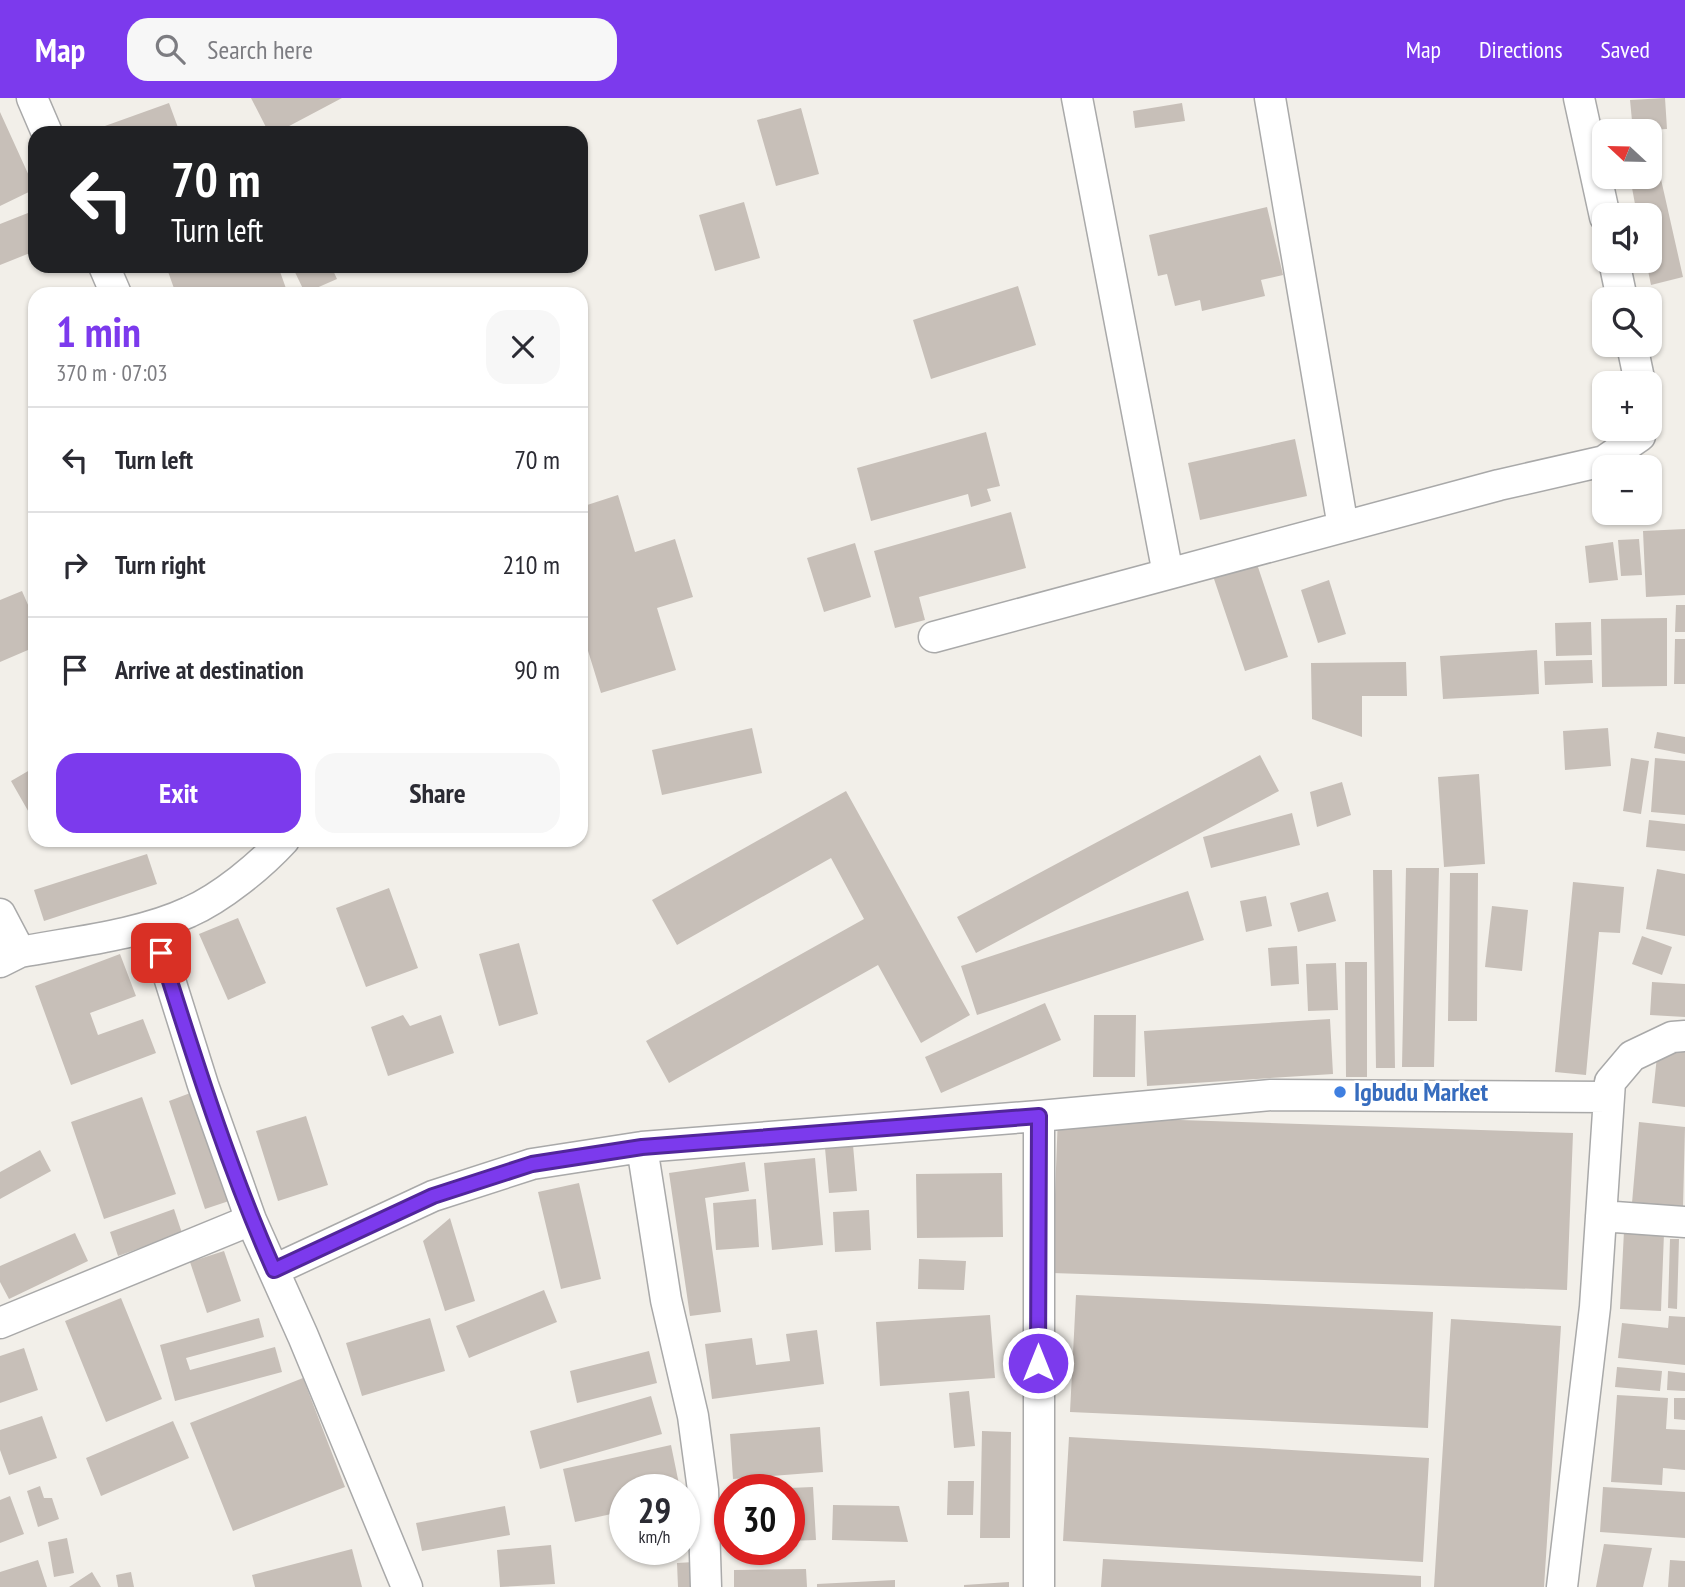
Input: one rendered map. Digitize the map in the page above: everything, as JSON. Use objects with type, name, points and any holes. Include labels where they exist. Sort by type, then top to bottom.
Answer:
[{"type":"street","points":[[32,98],[44,126]]},
{"type":"street","points":[[1077,98],[1168,574]]},
{"type":"street","points":[[1270,98],[1343,527]]},
{"type":"street","points":[[1579,98],[1602,203]]},
{"type":"street","points":[[934,637],[1499,485],[1604,461],[1633,441]]},
{"type":"street","points":[[0,914],[10,957],[153,926],[191,912],[236,882],[277,847]]},
{"type":"street","points":[[153,926],[203,1085],[251,1220],[407,1587]]},
{"type":"street","points":[[1562,1587],[1595,1307],[1610,1082],[1632,1056],[1672,1037],[1685,1036]]},
{"type":"street","points":[[274,1270],[433,1196],[532,1164],[642,1147],[1271,1095],[1608,1097]]},
{"type":"street","points":[[1039,1116],[1039,1587]]},
{"type":"street","points":[[642,1147],[666,1300],[693,1416],[703,1490],[706,1587]]},
{"type":"street","points":[[1601,1216],[1685,1222]]},
{"type":"street","points":[[0,1323],[251,1220]]},
{"type":"building","points":[[251,98],[342,98],[289,126],[265,126]]},
{"type":"building","points":[[1665,98],[1667,129],[1662,129],[1662,119],[1632,119],[1630,100]]},
{"type":"building","points":[[169,103],[177,126],[105,126]]},
{"type":"building","points":[[1182,103],[1185,121],[1135,128],[1133,111]]},
{"type":"building","points":[[801,108],[819,174],[776,186],[757,120]]},
{"type":"building","points":[[0,112],[28,174],[28,192],[0,206]]},
{"type":"building","points":[[1662,184],[1683,277],[1651,285],[1648,273],[1662,273],[1662,203],[1635,203],[1632,189],[1662,189]]},
{"type":"building","points":[[744,202],[760,258],[715,271],[699,215]]},
{"type":"building","points":[[1267,207],[1283,275],[1261,280],[1265,296],[1202,311],[1200,300],[1175,306],[1167,274],[1158,276],[1149,235]]},
{"type":"building","points":[[28,213],[28,254],[0,265],[0,224]]},
{"type":"building","points":[[168,273],[280,273],[286,287],[174,287]]},
{"type":"building","points":[[295,273],[334,273],[337,279],[319,287],[302,287]]},
{"type":"building","points":[[1018,286],[1036,345],[931,379],[913,320]]},
{"type":"building","points":[[986,432],[1000,486],[987,489],[991,501],[971,507],[968,494],[871,521],[857,468]]},
{"type":"building","points":[[1295,439],[1307,496],[1200,520],[1188,463]]},
{"type":"building","points":[[618,495],[635,552],[675,539],[693,597],[657,608],[676,670],[601,693],[588,651],[588,505]]},
{"type":"building","points":[[1011,512],[1026,568],[919,597],[925,620],[895,628],[874,551]]},
{"type":"building","points":[[1685,529],[1685,595],[1646,597],[1643,531]]},
{"type":"building","points":[[1639,539],[1642,575],[1621,576],[1618,540]]},
{"type":"building","points":[[1613,542],[1618,580],[1589,583],[1585,546]]},
{"type":"building","points":[[855,543],[871,597],[824,612],[807,558]]},
{"type":"building","points":[[1255,558],[1288,657],[1245,671],[1212,573]]},
{"type":"building","points":[[1329,580],[1346,634],[1318,643],[1301,590]]},
{"type":"building","points":[[22,591],[28,605],[28,650],[0,662],[0,600]]},
{"type":"building","points":[[1676,605],[1685,605],[1685,632],[1675,632]]},
{"type":"building","points":[[1667,618],[1667,686],[1602,687],[1601,619]]},
{"type":"building","points":[[1591,622],[1592,655],[1556,656],[1555,623]]},
{"type":"building","points":[[1675,639],[1685,639],[1685,684],[1674,684]]},
{"type":"building","points":[[1537,650],[1539,694],[1443,699],[1440,656]]},
{"type":"building","points":[[1592,660],[1593,683],[1545,685],[1544,661]]},
{"type":"building","points":[[1406,662],[1407,696],[1362,696],[1362,737],[1312,719],[1311,663]]},
{"type":"building","points":[[752,728],[762,773],[662,795],[652,750]]},
{"type":"building","points":[[1608,728],[1611,766],[1565,770],[1563,731]]},
{"type":"building","points":[[1657,732],[1685,737],[1685,754],[1654,748]]},
{"type":"building","points":[[1260,755],[1279,791],[976,953],[957,917]]},
{"type":"building","points":[[1631,758],[1649,761],[1641,814],[1623,811]]},
{"type":"building","points":[[1655,758],[1685,761],[1685,815],[1651,812]]},
{"type":"building","points":[[28,771],[28,811],[11,781]]},
{"type":"building","points":[[1479,774],[1485,864],[1444,867],[1438,777]]},
{"type":"building","points":[[1342,782],[1351,815],[1317,827],[1310,792]]},
{"type":"building","points":[[846,791],[970,1015],[921,1043],[878,965],[669,1083],[646,1041],[864,919],[831,858],[677,945],[652,900]]},
{"type":"building","points":[[1292,813],[1300,845],[1211,868],[1203,837]]},
{"type":"building","points":[[1649,820],[1685,824],[1685,851],[1646,847]]},
{"type":"building","points":[[147,854],[157,884],[44,921],[34,890]]},
{"type":"building","points":[[1406,868],[1439,868],[1434,1067],[1402,1067]]},
{"type":"building","points":[[1657,869],[1685,874],[1685,936],[1646,929]]},
{"type":"building","points":[[1373,870],[1392,870],[1395,1068],[1376,1068]]},
{"type":"building","points":[[1450,873],[1478,873],[1477,1021],[1448,1021]]},
{"type":"building","points":[[1573,882],[1624,887],[1620,933],[1599,932],[1586,1075],[1555,1072]]},
{"type":"building","points":[[389,888],[418,968],[366,987],[336,908]]},
{"type":"building","points":[[1188,891],[1204,940],[977,1015],[961,966]]},
{"type":"building","points":[[1328,892],[1336,921],[1298,932],[1290,903]]},
{"type":"building","points":[[1266,896],[1272,926],[1246,932],[1240,901]]},
{"type":"building","points":[[1492,906],[1528,910],[1522,971],[1485,967]]},
{"type":"building","points":[[238,918],[266,983],[228,1000],[199,934]]},
{"type":"building","points":[[1642,936],[1672,947],[1662,975],[1632,964]]},
{"type":"building","points":[[519,943],[538,1014],[499,1026],[479,954]]},
{"type":"building","points":[[1297,946],[1299,984],[1271,986],[1268,948]]},
{"type":"building","points":[[120,954],[136,996],[90,1013],[98,1035],[143,1019],[156,1053],[71,1085],[35,986]]},
{"type":"building","points":[[1345,962],[1367,962],[1367,1077],[1346,1077]]},
{"type":"building","points":[[1336,963],[1338,1010],[1308,1011],[1306,964]]},
{"type":"building","points":[[1652,982],[1685,984],[1685,1017],[1650,1015]]},
{"type":"building","points":[[1045,1003],[1061,1040],[941,1093],[925,1057]]},
{"type":"building","points":[[403,1015],[410,1026],[441,1015],[454,1053],[388,1076],[371,1027]]},
{"type":"building","points":[[1094,1015],[1136,1015],[1135,1077],[1093,1077]]},
{"type":"building","points":[[1330,1019],[1333,1074],[1147,1086],[1144,1031]]},
{"type":"building","points":[[1658,1047],[1685,1050],[1685,1107],[1652,1103]]},
{"type":"building","points":[[193,1092],[229,1201],[205,1209],[169,1101]]},
{"type":"building","points":[[142,1097],[176,1194],[104,1219],[71,1122]]},
{"type":"building","points":[[306,1116],[328,1185],[278,1201],[256,1131]]},
{"type":"building","points":[[1058,1116],[1573,1133],[1567,1290],[1052,1273]]},
{"type":"building","points":[[1639,1122],[1685,1127],[1683,1208],[1632,1203]]},
{"type":"building","points":[[853,1145],[857,1191],[829,1193],[825,1148]]},
{"type":"building","points":[[40,1150],[51,1171],[0,1199],[0,1172]]},
{"type":"building","points":[[815,1158],[823,1245],[772,1250],[764,1163]]},
{"type":"building","points":[[745,1162],[749,1191],[705,1198],[721,1312],[690,1316],[669,1173]]},
{"type":"building","points":[[1002,1173],[1003,1237],[917,1238],[916,1174]]},
{"type":"building","points":[[579,1183],[601,1279],[561,1289],[538,1192]]},
{"type":"building","points":[[756,1199],[759,1247],[716,1250],[713,1203]]},
{"type":"building","points":[[174,1209],[182,1233],[118,1256],[110,1232]]},
{"type":"building","points":[[869,1210],[871,1250],[835,1252],[833,1212]]},
{"type":"building","points":[[450,1218],[475,1301],[445,1311],[423,1241]]},
{"type":"building","points":[[1624,1231],[1664,1233],[1661,1311],[1620,1309]]},
{"type":"building","points":[[75,1233],[88,1261],[9,1299],[0,1282],[0,1266]]},
{"type":"building","points":[[1670,1239],[1679,1239],[1677,1309],[1668,1308]]},
{"type":"building","points":[[224,1251],[241,1301],[207,1313],[190,1262]]},
{"type":"building","points":[[919,1259],[966,1261],[964,1290],[918,1289]]},
{"type":"building","points":[[544,1290],[557,1322],[469,1358],[456,1326]]},
{"type":"building","points":[[1076,1295],[1433,1312],[1428,1428],[1070,1412]]},
{"type":"building","points":[[121,1298],[162,1399],[106,1422],[65,1321]]},
{"type":"building","points":[[990,1315],[995,1378],[880,1386],[876,1322]]},
{"type":"building","points":[[1669,1316],[1685,1317],[1685,1365],[1618,1358],[1622,1323],[1668,1328]]},
{"type":"building","points":[[259,1318],[264,1337],[186,1358],[190,1370],[275,1347],[282,1372],[175,1401],[160,1345]]},
{"type":"building","points":[[430,1318],[445,1371],[362,1396],[346,1343]]},
{"type":"building","points":[[1451,1319],[1561,1326],[1544,1587],[1434,1587]]},
{"type":"building","points":[[817,1330],[824,1384],[712,1399],[705,1344],[752,1338],[756,1365],[790,1361],[786,1334]]},
{"type":"building","points":[[24,1348],[38,1390],[0,1403],[0,1356]]},
{"type":"building","points":[[649,1351],[657,1383],[577,1403],[570,1371]]},
{"type":"building","points":[[1617,1367],[1662,1371],[1660,1391],[1615,1387]]},
{"type":"building","points":[[1668,1371],[1685,1373],[1685,1391],[1667,1390]]},
{"type":"building","points":[[303,1378],[345,1487],[233,1531],[190,1423]]},
{"type":"building","points":[[969,1391],[975,1446],[954,1448],[949,1393]]},
{"type":"building","points":[[1617,1395],[1668,1398],[1666,1429],[1685,1430],[1685,1470],[1663,1468],[1662,1485],[1611,1482]]},
{"type":"building","points":[[651,1396],[662,1434],[540,1469],[530,1431]]},
{"type":"building","points":[[1674,1398],[1685,1398],[1685,1420],[1674,1419]]},
{"type":"building","points":[[42,1416],[57,1458],[9,1475],[0,1450],[0,1430]]},
{"type":"building","points":[[173,1421],[189,1458],[101,1496],[86,1458]]},
{"type":"building","points":[[820,1427],[823,1472],[733,1474],[730,1434]]},
{"type":"building","points":[[982,1431],[1011,1432],[1010,1538],[980,1538]]},
{"type":"building","points":[[1069,1437],[1429,1458],[1423,1562],[1063,1541]]},
{"type":"building","points":[[671,1445],[677,1474],[609,1474],[609,1515],[575,1522],[563,1469]]},
{"type":"building","points":[[948,1481],[974,1481],[973,1515],[947,1515]]},
{"type":"building","points":[[40,1486],[44,1498],[52,1498],[59,1519],[38,1527],[27,1491]]},
{"type":"building","points":[[805,1487],[813,1487],[816,1540],[805,1540]]},
{"type":"building","points":[[1603,1487],[1685,1492],[1685,1538],[1600,1532]]},
{"type":"building","points":[[10,1496],[24,1534],[0,1543],[0,1500]]},
{"type":"building","points":[[833,1505],[899,1506],[908,1542],[832,1540]]},
{"type":"building","points":[[505,1506],[510,1535],[422,1551],[416,1523]]},
{"type":"building","points":[[67,1538],[74,1573],[54,1577],[48,1542]]},
{"type":"building","points":[[1604,1544],[1652,1548],[1643,1587],[1596,1587]]},
{"type":"building","points":[[551,1545],[555,1584],[500,1587],[497,1550]]},
{"type":"building","points":[[352,1549],[362,1587],[255,1587],[252,1575]]},
{"type":"building","points":[[1103,1559],[1421,1576],[1421,1587],[1101,1587]]},
{"type":"building","points":[[38,1560],[47,1587],[0,1587],[0,1572]]},
{"type":"building","points":[[1670,1560],[1685,1561],[1685,1587],[1668,1587]]},
{"type":"building","points":[[677,1565],[694,1565],[695,1587],[678,1587]]},
{"type":"building","points":[[806,1569],[807,1587],[734,1587],[734,1570]]},
{"type":"building","points":[[92,1572],[101,1587],[69,1587]]},
{"type":"building","points":[[131,1572],[134,1587],[118,1587],[116,1575]]},
{"type":"building","points":[[895,1580],[895,1587],[817,1587],[817,1584]]},
{"type":"building","points":[[1009,1582],[1009,1587],[964,1587],[964,1585]]},
{"type":"place","name":"Igbudu Market","points":[[1340,1092]]},
{"type":"route","points":[[161,953],[203,1085],[251,1220],[274,1270],[433,1196],[532,1164],[642,1147],[1039,1116],[1038,1363]]}]
